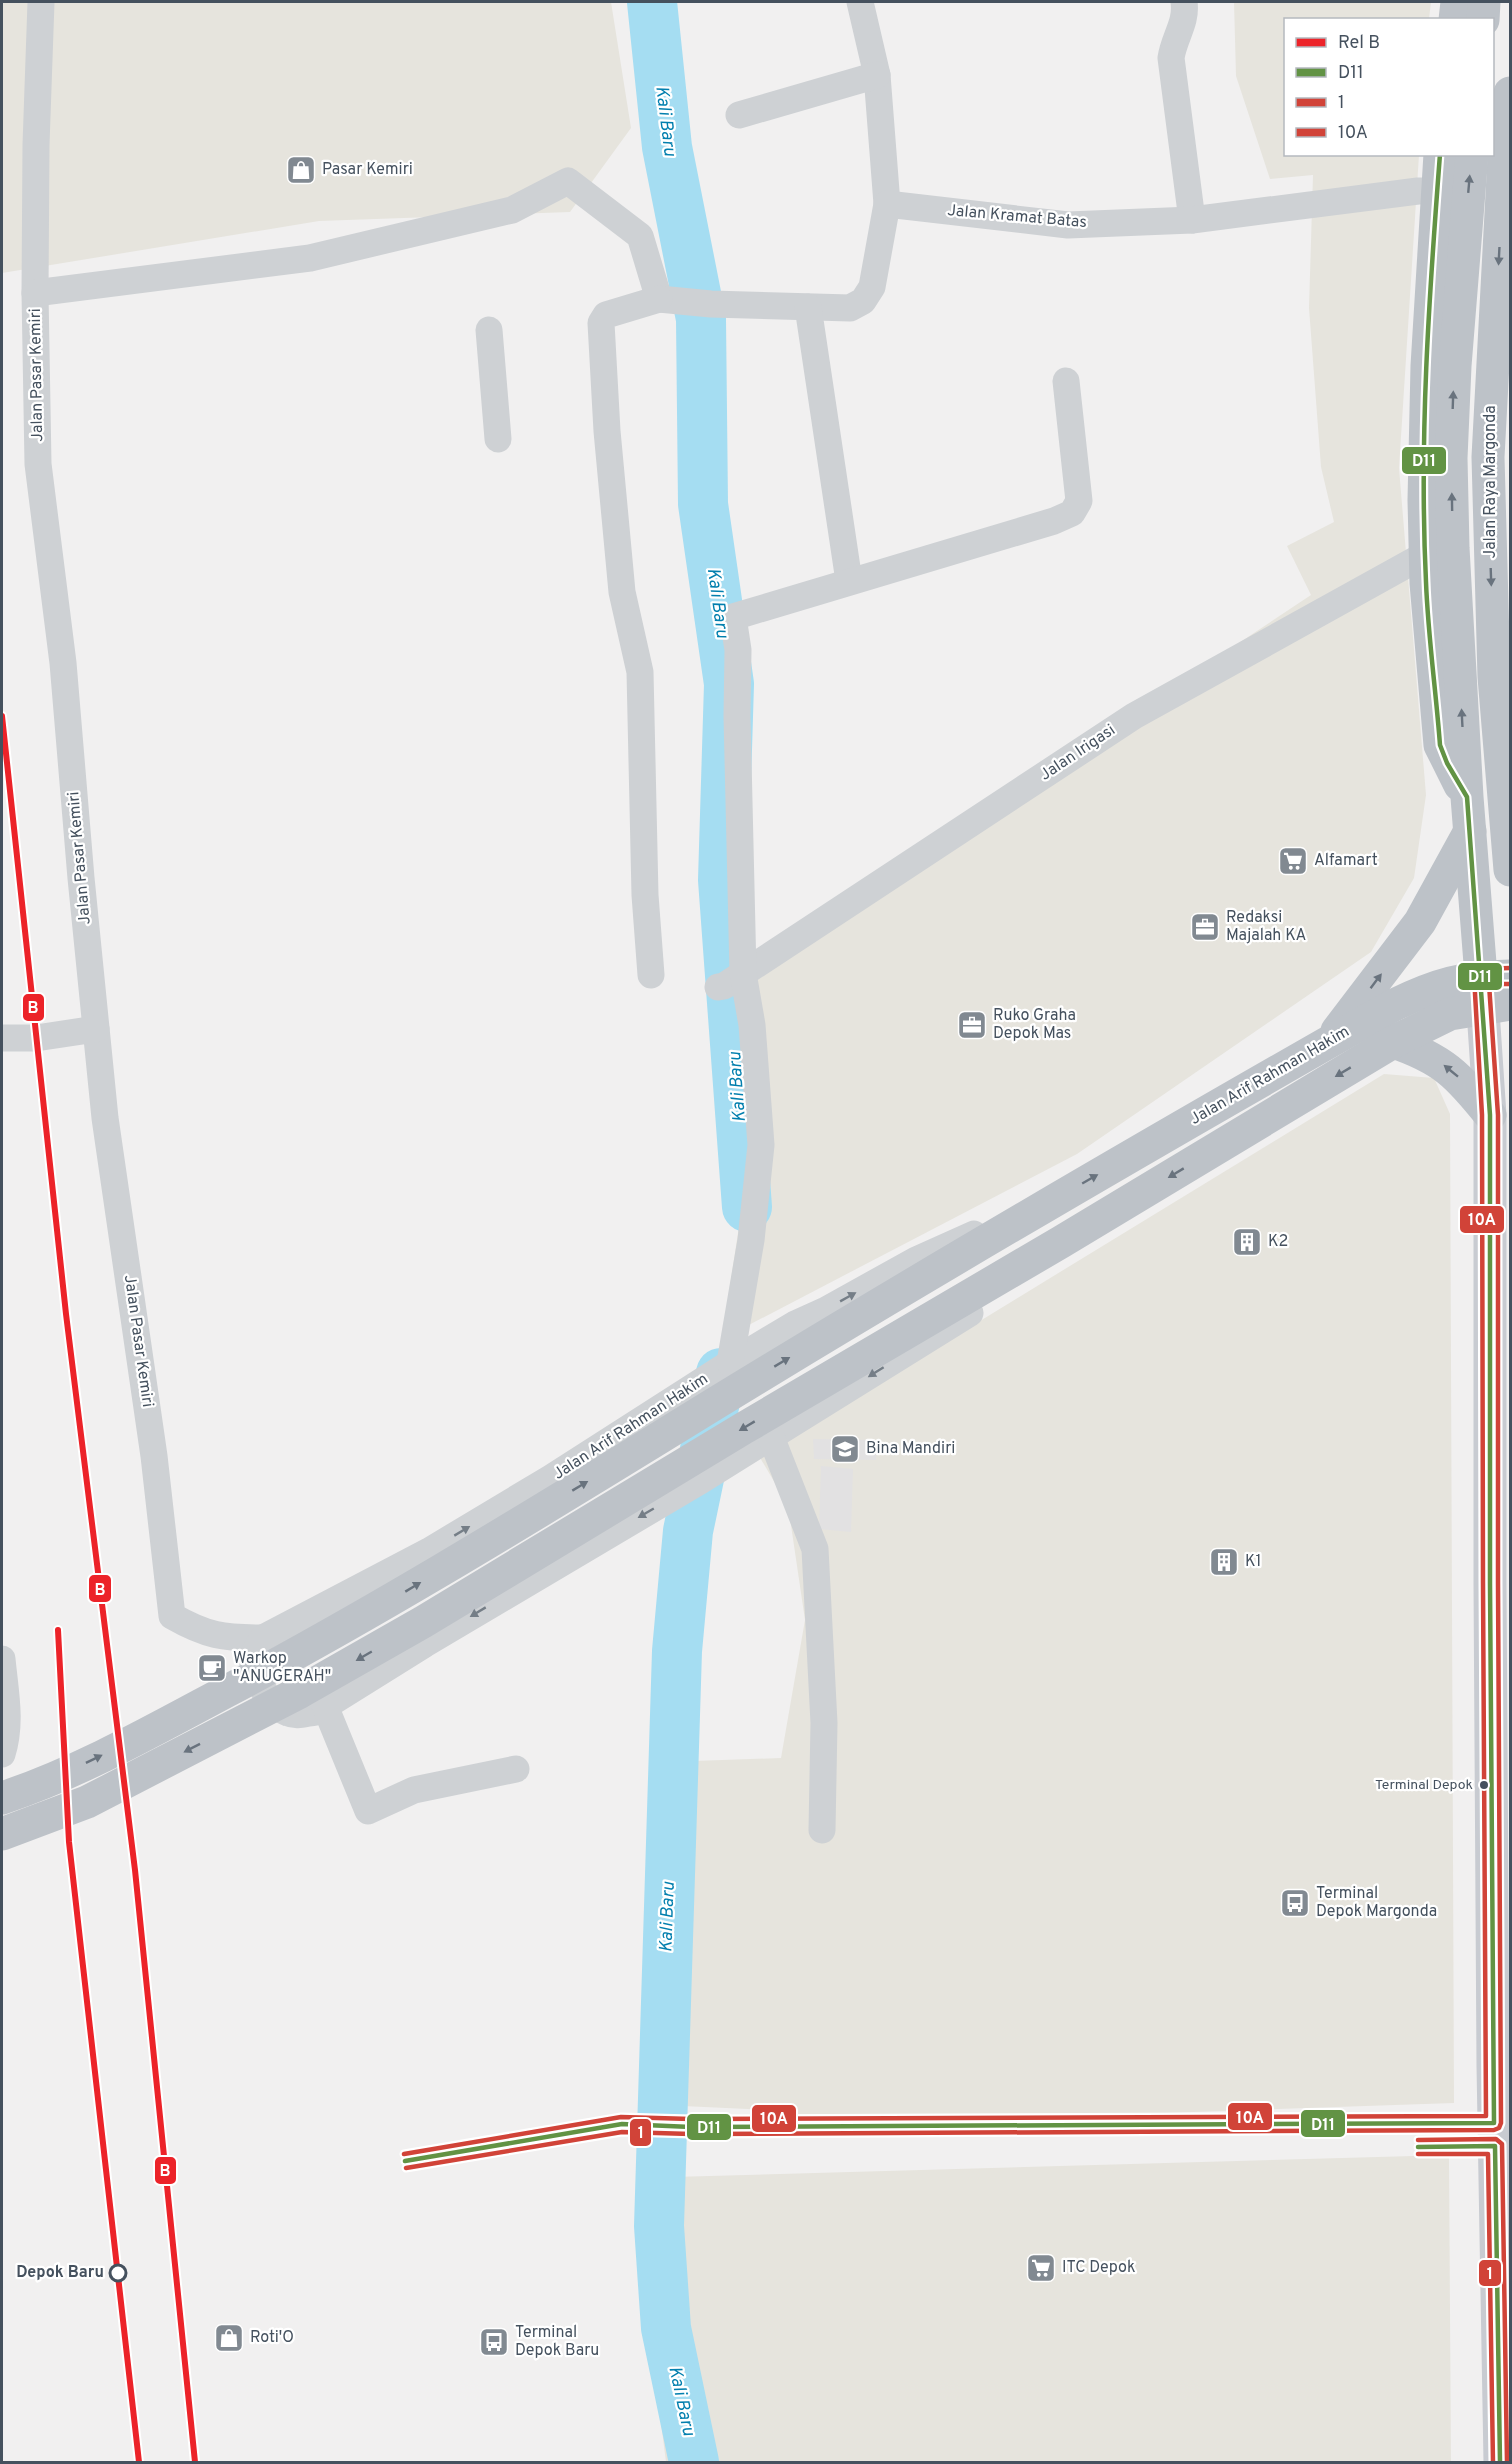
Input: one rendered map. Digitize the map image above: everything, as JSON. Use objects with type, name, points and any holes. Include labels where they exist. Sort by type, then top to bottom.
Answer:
[{"type":"highway","points":[[1455,18],[1457,2]]},
{"type":"highway","points":[[1483,18],[1484,2]]},
{"type":"highway","name":"Jalan Raya Margonda","points":[[1510,93],[1504,157],[1499,458],[1502,675],[1510,870]]},
{"type":"highway","points":[[1440,156],[1437,191],[1441,366],[1451,458],[1453,548],[1467,798],[1470,831],[1496,976]]},
{"type":"highway","points":[[1467,798],[1447,763],[1440,745],[1424,500],[1472,156]]},
{"type":"highway","points":[[1327,1044],[1420,922],[1470,831]]},
{"type":"highway","name":"Jalan Arif Rahman Hakim","points":[[2,1798],[51,1780],[148,1733],[317,1644],[578,1488],[974,1246],[1419,993],[1455,980],[1496,976]]},
{"type":"highway","name":"Jalan Arif Rahman Hakim","points":[[2,1834],[87,1802],[300,1692],[423,1622],[1393,1042],[1450,1014],[1497,1006]]},
{"type":"highway","points":[[1393,1042],[1419,1051],[1438,1061],[1459,1077],[1490,1115]]},
{"type":"main road","points":[[1496,976],[1497,1006],[1490,1115],[1490,1583],[1493,2054],[1500,2463]]},
{"type":"street","name":"Jalan Pasar Kemiri","points":[[41,2],[36,145],[35,293],[38,464],[63,663],[105,1118],[154,1456],[172,1616],[196,1629],[224,1638],[263,1638]]},
{"type":"street","points":[[651,975],[645,895],[640,672],[622,592],[607,431],[601,323],[606,315],[663,300],[711,304],[850,308],[863,302],[869,295],[887,204],[877,75],[860,2]]},
{"type":"street","points":[[1184,2],[1184,23],[1174,39],[1171,58],[1192,220]]},
{"type":"street","points":[[739,115],[877,75]]},
{"type":"street","points":[[35,293],[310,258],[512,210],[568,181],[640,236],[663,300]]},
{"type":"street","name":"Jalan Kramat Batas","points":[[887,204],[1068,225],[1192,220],[1418,190],[1437,191]]},
{"type":"street","points":[[808,307],[849,581]]},
{"type":"street","points":[[489,330],[498,439]]},
{"type":"street","points":[[730,1363],[751,1240],[761,1145],[752,1025],[730,981],[738,650],[733,617],[1054,521],[1072,513],[1079,501],[1066,381]]},
{"type":"street","name":"Jalan Irigasi","points":[[730,981],[1134,716],[1426,554]]},
{"type":"street","points":[[2,1038],[36,1038],[96,1029]]},
{"type":"street","name":"Jalan Arif Rahman Hakim","points":[[1040,1209],[916,1260],[795,1324],[549,1479],[429,1551],[263,1638],[252,1660],[255,1674],[271,1703],[286,1713],[297,1715],[316,1712],[425,1644],[698,1482],[954,1324],[993,1297],[1061,1242]]},
{"type":"street","points":[[771,1437],[815,1549],[824,1723],[822,1830]]},
{"type":"street","points":[[2,1659],[8,1716],[7,1734],[2,1754]]},
{"type":"street","points":[[325,1706],[368,1811],[414,1790],[516,1769]]},
{"type":"shaded area","name":"Pasar Kemiri","points":[[2,2],[611,2],[631,128],[570,212],[319,221],[2,273]]},
{"type":"shaded area","points":[[1234,2],[1431,2],[1429,18],[1284,18],[1284,156],[1419,156],[1399,468],[1426,795],[1414,878],[1371,952],[1077,1154],[722,1339],[755,1120],[749,969],[1311,595],[1287,546],[1334,522],[1321,467],[1309,308],[1313,175],[1270,179],[1236,76]]},
{"type":"shaded area","points":[[1384,1074],[1434,1078],[1450,1114],[1454,2103],[788,2126],[770,2110],[639,2104],[645,1922],[655,1783],[666,1762],[781,1758],[805,1620],[788,1505],[759,1456]]},
{"type":"shaded area","name":"Bina Mandiri","points":[[813,1439],[878,1440],[876,1460],[814,1459]]},
{"type":"shaded area","points":[[821,1466],[853,1469],[851,1532],[819,1529]]},
{"type":"shaded area","name":"ITC Depok","points":[[1449,2155],[1451,2462],[666,2462],[635,2221],[636,2178]]},
{"type":"waterway","name":"Kali Baru","points":[[652,2],[667,147],[701,319],[703,504],[729,684],[723,880],[747,1207]]},
{"type":"waterway","name":"Kali Baru","points":[[694,2462],[666,2328],[659,2226],[677,1651],[688,1531],[721,1373]]},
{"type":"rail line","name":"B","points":[[2,716],[66,1314],[135,1870],[195,2462]]},
{"type":"rail line","name":"B","points":[[58,1630],[69,1842],[139,2462]]},
{"type":"transit line","name":"D11","points":[[405,2161],[622,2124],[691,2127],[1494,2123],[1490,1583],[1490,1115],[1467,797],[1447,763],[1440,745],[1428,623],[1424,528],[1426,368],[1440,156]]},
{"type":"transit line","name":"10A","points":[[404,2154],[621,2117],[691,2119],[1486,2116],[1482,1115],[1474,976],[1480,969],[1510,968]]},
{"type":"transit line","name":"1","points":[[406,2168],[622,2132],[691,2134],[1494,2130],[1499,2128],[1501,2123],[1498,1115],[1489,984],[1510,984]]},
{"type":"transit line","name":"10A","points":[[1418,2140],[1496,2139],[1502,2144],[1507,2462]]},
{"type":"transit line","name":"D11","points":[[1418,2147],[1495,2146],[1500,2462]]},
{"type":"transit line","name":"1","points":[[1418,2154],[1488,2154],[1493,2462]]},
{"type":"place","name":"Pasar Kemiri","points":[[301,170]]},
{"type":"place","name":"Alfamart","points":[[1293,861]]},
{"type":"place","name":"Redaksi Majalah KA","points":[[1205,927]]},
{"type":"place","name":"Ruko Graha Depok Mas","points":[[972,1025]]},
{"type":"place","name":"K2","points":[[1247,1242]]},
{"type":"place","name":"Bina Mandiri","points":[[845,1449]]},
{"type":"place","name":"K1","points":[[1224,1562]]},
{"type":"place","name":"Warkop \"ANUGERAH\"","points":[[212,1668]]},
{"type":"place","name":"Terminal Depok","points":[[1484,1785]]},
{"type":"place","name":"Terminal Depok Margonda","points":[[1295,1903]]},
{"type":"place","name":"ITC Depok","points":[[1041,2268]]},
{"type":"place","name":"Depok Baru","points":[[118,2273]]},
{"type":"place","name":"Roti'O","points":[[229,2338]]},
{"type":"place","name":"Terminal Depok Baru","points":[[494,2342]]}]
